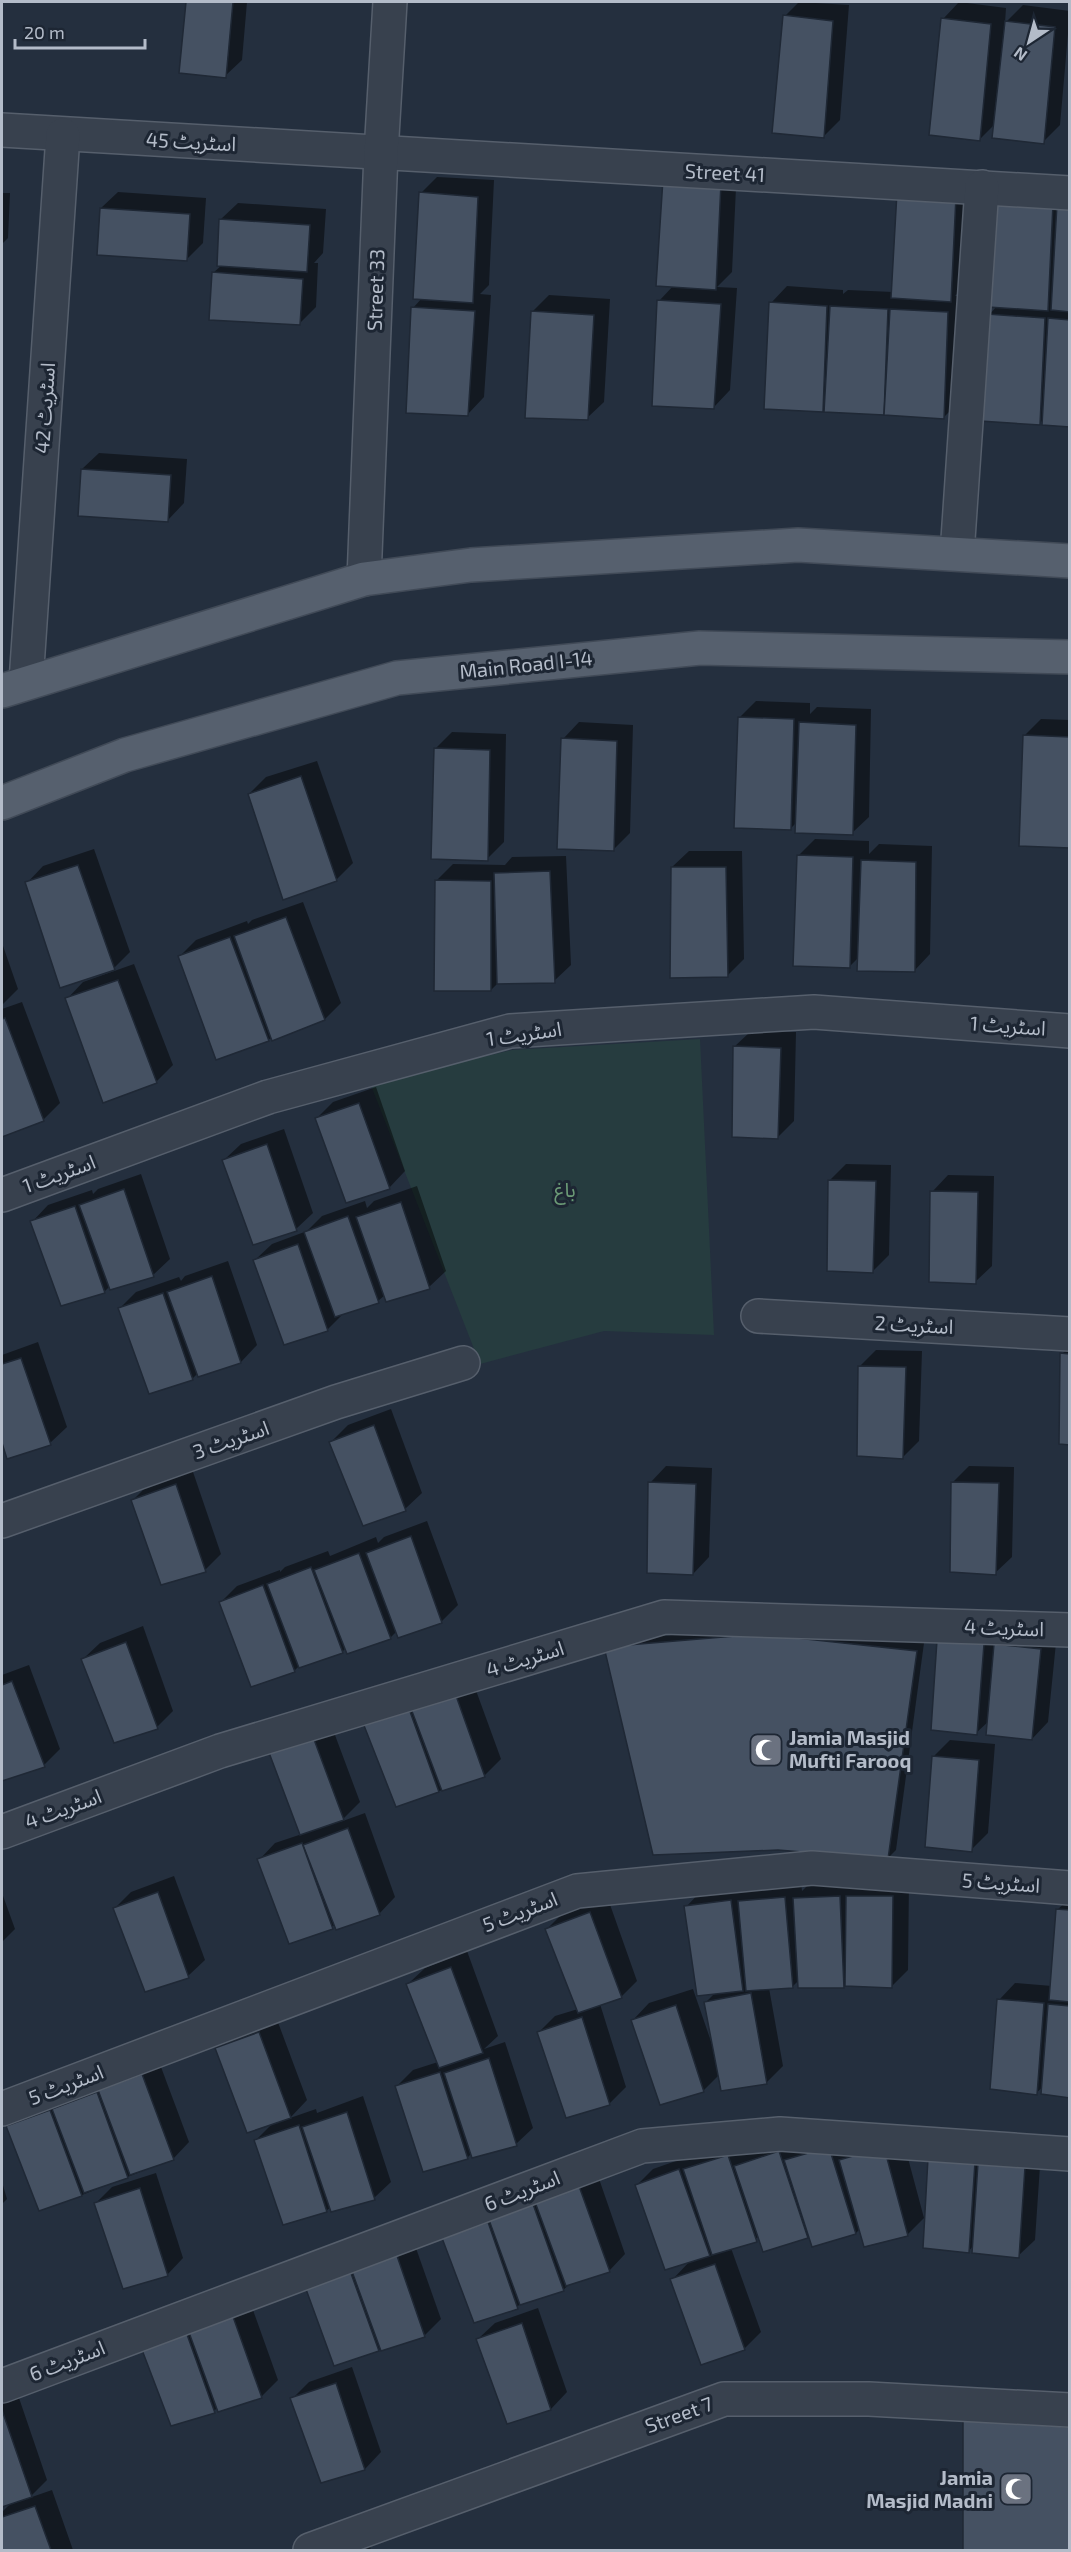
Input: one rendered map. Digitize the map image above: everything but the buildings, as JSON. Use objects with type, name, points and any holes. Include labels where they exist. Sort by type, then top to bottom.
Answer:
[{"type":"main road","points":[[14,686],[364,579],[471,565],[798,545],[1070,561]]},
{"type":"main road","name":"Main Road I-14","points":[[2,803],[125,755],[397,678],[700,648],[1070,657]]},
{"type":"street","name":"Street 33","points":[[364,579],[381,153],[390,2]]},
{"type":"street","name":"اسٹریٹ 45","points":[[2,130],[381,153]]},
{"type":"street","name":"اسٹریٹ 42","points":[[14,686],[63,135]]},
{"type":"street","name":"Street 41","points":[[381,153],[1070,193]]},
{"type":"street","points":[[957,554],[982,187]]},
{"type":"street","name":"اسٹریٹ 1","points":[[2,1195],[268,1097],[510,1031],[814,1012],[1070,1031]]},
{"type":"street","name":"اسٹریٹ 2","points":[[758,1316],[1070,1334]]},
{"type":"street","name":"اسٹریٹ 3","points":[[2,1521],[336,1402],[463,1364]]},
{"type":"street","name":"اسٹریٹ 4","points":[[2,1832],[220,1751],[664,1617],[1070,1630]]},
{"type":"street","name":"اسٹریٹ 5","points":[[2,2109],[577,1891],[812,1868],[1070,1888]]},
{"type":"street","name":"اسٹریٹ 6","points":[[2,2386],[642,2146],[780,2134],[1070,2154]]},
{"type":"street","name":"Street 7","points":[[310,2550],[362,2541],[724,2399],[868,2399],[1070,2410]]},
{"type":"green space","name":"باغ","points":[[700,1039],[714,1335],[604,1331],[480,1364],[370,1083],[512,1050]]},
{"type":"place","name":"Jamia Masjid Mufti Farooq","points":[[766,1750]]},
{"type":"place","name":"Jamia Masjid Madni","points":[[1016,2489]]}]
